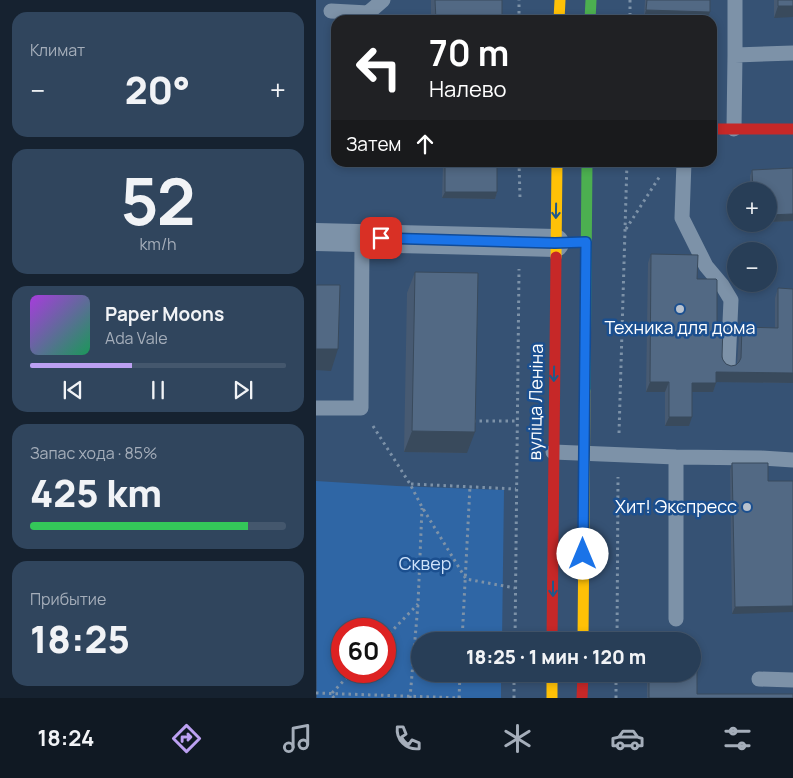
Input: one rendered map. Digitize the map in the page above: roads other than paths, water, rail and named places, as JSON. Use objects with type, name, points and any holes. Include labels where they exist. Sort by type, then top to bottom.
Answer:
[{"type":"main road","points":[[559,15],[560,0]]},
{"type":"main road","points":[[590,0],[590,15]]},
{"type":"main road","points":[[717,129],[793,129]]},
{"type":"main road","name":"вуліца Леніна","points":[[558,167],[573,242],[583,453],[583,632]]},
{"type":"main road","name":"вуліца Леніна","points":[[552,632],[553,452],[573,242],[586,167]]},
{"type":"main road","points":[[552,682],[552,698]]},
{"type":"main road","points":[[582,682],[582,698]]},
{"type":"street","points":[[316,237],[573,242]]},
{"type":"lane","points":[[332,11],[368,12],[383,0]]},
{"type":"lane","points":[[734,129],[735,0]]},
{"type":"lane","points":[[735,55],[793,53]]},
{"type":"lane","points":[[684,167],[682,218],[706,266],[722,285],[731,300],[728,366]]},
{"type":"lane","points":[[316,408],[361,408],[362,238]]},
{"type":"lane","points":[[553,452],[793,460]]},
{"type":"lane","points":[[676,457],[676,620]]},
{"type":"lane","points":[[759,679],[793,680]]},
{"type":"place","name":"Техника для дома","points":[[680,309]]},
{"type":"place","name":"Хит! Экспресс","points":[[747,507]]},
{"type":"park label","name":"Сквер","points":[[425,564]]}]
